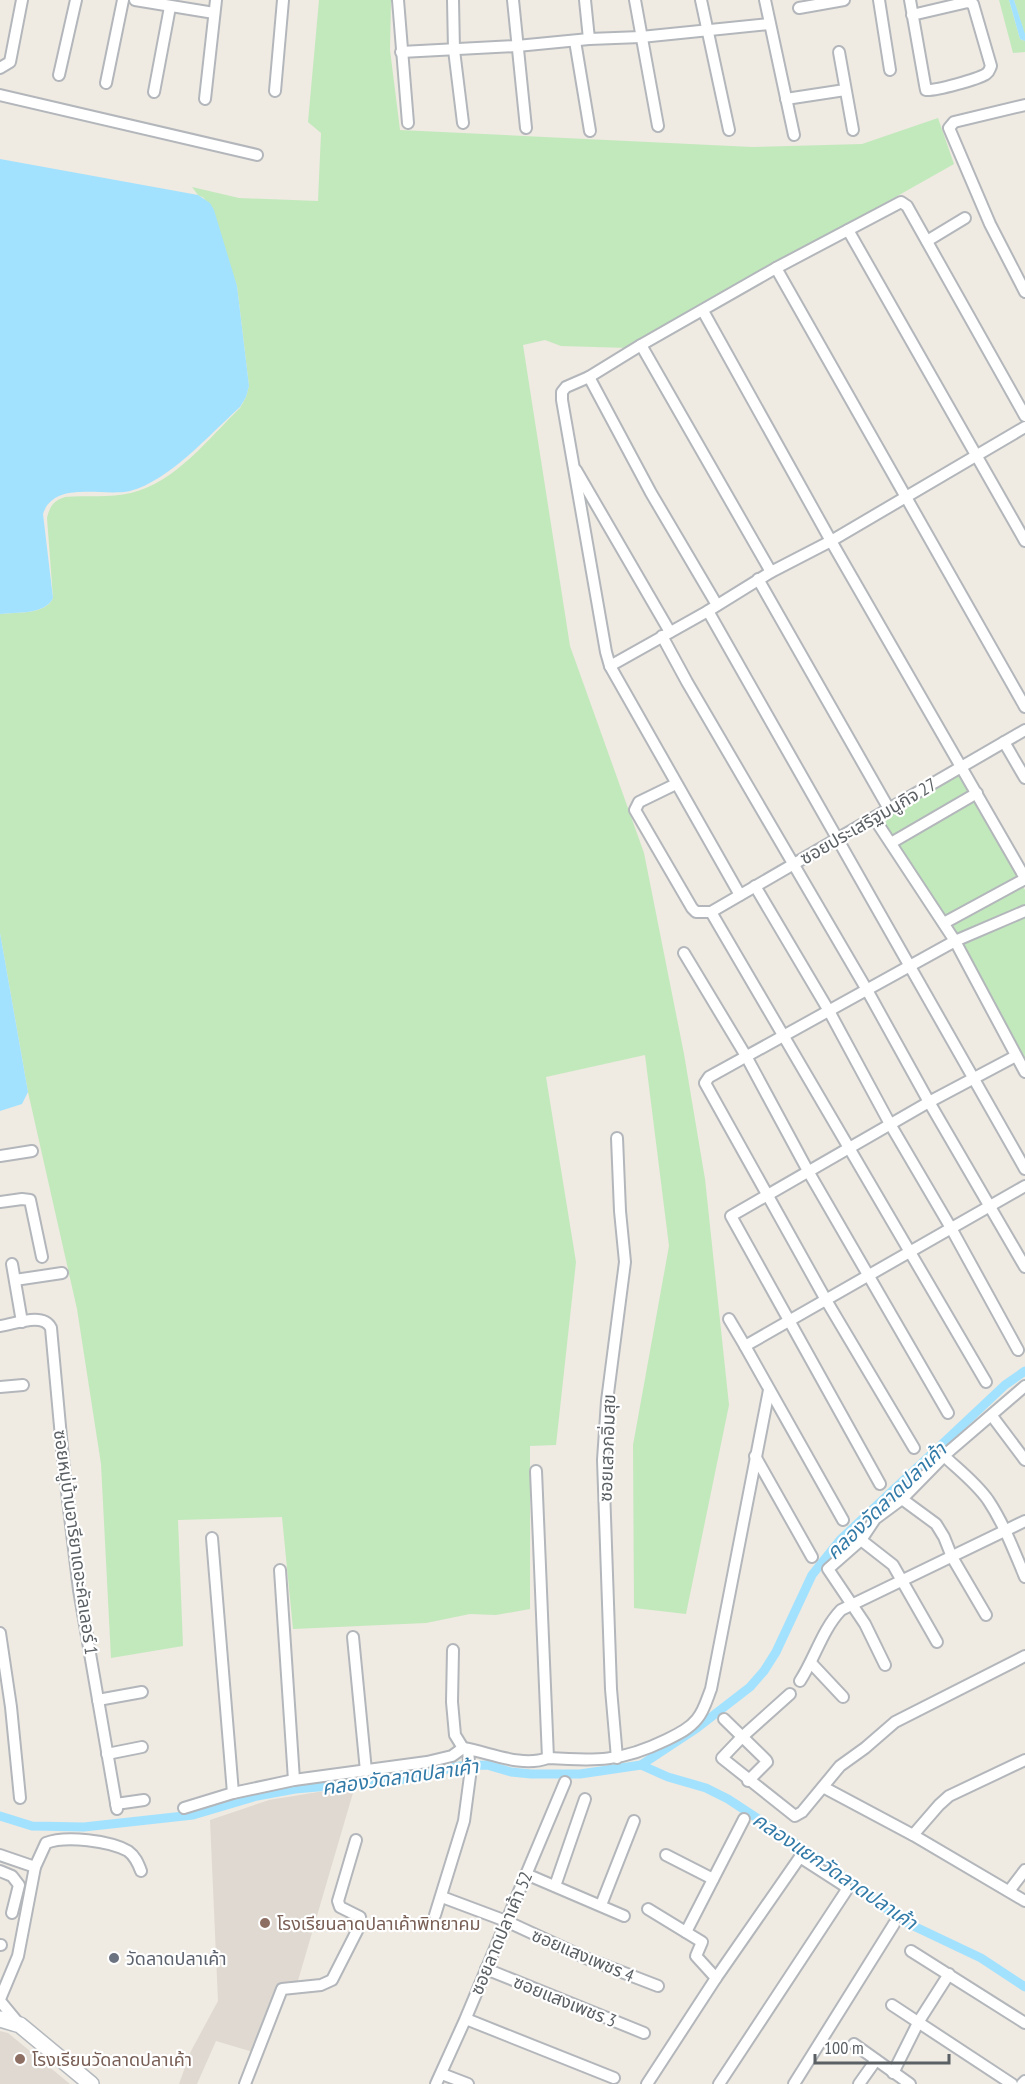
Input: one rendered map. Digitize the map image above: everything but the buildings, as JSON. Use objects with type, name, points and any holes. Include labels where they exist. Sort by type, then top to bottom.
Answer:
[{"type":"main road","points":[[0,2019],[20,2025],[91,2084]]},
{"type":"street","points":[[0,68],[10,62],[22,0]]},
{"type":"street","points":[[60,75],[76,0]]},
{"type":"street","points":[[106,83],[123,0]]},
{"type":"street","points":[[135,0],[214,13]]},
{"type":"street","points":[[206,99],[216,0]]},
{"type":"street","points":[[275,91],[283,0]]},
{"type":"street","points":[[398,0],[408,123]]},
{"type":"street","points":[[453,0],[454,50],[463,123]]},
{"type":"street","points":[[513,0],[526,128]]},
{"type":"street","points":[[585,0],[589,39]]},
{"type":"street","points":[[634,0],[658,126]]},
{"type":"street","points":[[701,0],[729,130]]},
{"type":"street","points":[[765,0],[794,135]]},
{"type":"street","points":[[799,8],[844,0]]},
{"type":"street","points":[[879,0],[890,70]]},
{"type":"street","points":[[910,0],[912,15],[926,90],[937,90],[988,72],[991,66],[973,4],[968,2],[912,15]]},
{"type":"street","points":[[154,92],[170,7]]},
{"type":"street","points":[[401,52],[707,32],[769,24]]},
{"type":"street","points":[[575,41],[590,131]]},
{"type":"street","points":[[838,52],[853,130]]},
{"type":"street","points":[[786,99],[845,90]]},
{"type":"street","points":[[0,95],[257,155]]},
{"type":"street","points":[[1025,105],[954,122],[949,128],[990,224],[1025,292]]},
{"type":"street","points":[[740,895],[610,666],[561,400],[562,392],[566,387],[589,377],[776,268],[901,202],[907,206],[927,240],[1025,416]]},
{"type":"street","points":[[927,240],[965,218]]},
{"type":"street","points":[[848,230],[1025,541]]},
{"type":"street","points":[[776,268],[1025,707]]},
{"type":"street","points":[[703,311],[831,541],[1025,878],[944,923]]},
{"type":"street","points":[[641,345],[771,572]]},
{"type":"street","points":[[589,377],[838,838],[1025,1169]]},
{"type":"street","points":[[610,666],[758,579],[831,541],[1025,427]]},
{"type":"street","points":[[573,465],[666,634],[687,681],[1025,1267]]},
{"type":"street","points":[[758,579],[889,809]]},
{"type":"street","name":"ซอยประเสริฐมนูกิจ 27","points":[[711,912],[1025,730]]},
{"type":"street","points":[[1004,742],[1025,778]]},
{"type":"street","points":[[676,784],[639,802],[635,810],[692,908],[696,912],[711,912],[986,1382]]},
{"type":"street","points":[[891,843],[977,793]]},
{"type":"street","points":[[874,818],[955,941],[1025,1072]]},
{"type":"street","points":[[755,886],[829,1011],[1018,1350]]},
{"type":"street","points":[[914,1448],[826,1300],[705,1083],[709,1077],[910,968],[955,941],[1025,911]]},
{"type":"street","points":[[684,953],[746,1056],[808,1171],[948,1413]]},
{"type":"street","points":[[880,1484],[788,1321],[732,1215],[929,1102],[1016,1056]]},
{"type":"street","name":"ซอยเสวกอิ่มสุข","points":[[617,1138],[625,1262],[607,1401],[603,1460],[611,1689],[617,1758]]},
{"type":"street","points":[[0,1156],[32,1151]]},
{"type":"street","points":[[745,1346],[1025,1186]]},
{"type":"street","points":[[0,1202],[30,1200],[42,1257]]},
{"type":"street","points":[[12,1264],[22,1322]]},
{"type":"street","points":[[15,1280],[62,1273]]},
{"type":"street","points":[[729,1319],[843,1520]]},
{"type":"street","name":"ซอยหมู่บ้านอารียาเดอะคัลเลอร์ 1","points":[[0,1326],[44,1320],[50,1325],[79,1590],[116,1807],[144,1800]]},
{"type":"street","points":[[0,1387],[23,1385]]},
{"type":"street","points":[[885,1665],[865,1624],[828,1569],[861,1540],[875,1519],[902,1499],[944,1456],[1025,1386]]},
{"type":"street","points":[[183,1808],[233,1793],[294,1780],[366,1771],[443,1758],[466,1751],[524,1761],[548,1758],[596,1760],[617,1758],[642,1752],[685,1730],[699,1718],[711,1689],[769,1390]]},
{"type":"street","points":[[993,1416],[1025,1460]]},
{"type":"street","points":[[755,1456],[812,1557]]},
{"type":"street","points":[[944,1456],[987,1500],[1005,1531],[1025,1577]]},
{"type":"street","points":[[536,1472],[548,1758]]},
{"type":"street","points":[[902,1499],[936,1524],[952,1557],[986,1615]]},
{"type":"street","points":[[800,1681],[812,1664],[831,1621],[841,1610],[1025,1521]]},
{"type":"street","points":[[212,1538],[233,1793]]},
{"type":"street","points":[[861,1540],[893,1565],[937,1642]]},
{"type":"street","points":[[280,1570],[294,1780]]},
{"type":"street","points":[[353,1636],[366,1771]]},
{"type":"street","points":[[0,1640],[5,1708],[20,1798]]},
{"type":"street","points":[[435,1915],[464,1821],[470,1776],[466,1751],[455,1735],[451,1681],[453,1650]]},
{"type":"street","points":[[790,1694],[722,1758],[748,1781],[795,1816],[802,1812],[840,1766],[895,1722],[1025,1656]]},
{"type":"street","points":[[812,1664],[843,1697]]},
{"type":"street","points":[[98,1700],[142,1692]]},
{"type":"street","points":[[724,1719],[766,1761],[748,1781]]},
{"type":"street","points":[[107,1754],[142,1747]]},
{"type":"street","points":[[914,1835],[949,1796],[1025,1760]]},
{"type":"street","name":"ซอยลาดปลาเค้า 52","points":[[436,2084],[466,2019],[565,1782]]},
{"type":"street","points":[[823,1787],[914,1835],[1025,1901]]},
{"type":"street","points":[[555,1886],[585,1799]]},
{"type":"street","points":[[686,1932],[744,1819]]},
{"type":"street","points":[[601,1905],[634,1821]]},
{"type":"street","points":[[20,2025],[0,2000],[18,1956],[35,1867],[46,1843],[56,1840],[91,1840],[108,1844],[129,1852],[137,1860],[141,1871]]},
{"type":"street","points":[[244,2084],[282,1989],[321,1985],[332,1980],[361,1923],[360,1917],[340,1907],[338,1901],[356,1840]]},
{"type":"street","points":[[0,1855],[35,1867]]},
{"type":"street","points":[[666,1855],[713,1879]]},
{"type":"street","points":[[647,2084],[798,1857],[801,1857],[845,1886],[846,1891],[719,2084]]},
{"type":"street","points":[[1009,1891],[1025,1870]]},
{"type":"street","points":[[0,1871],[12,1876],[19,1885],[12,1913]]},
{"type":"street","points":[[526,1874],[624,1916]]},
{"type":"street","name":"ซอยแสงเพชร 4","points":[[442,1897],[658,1986]]},
{"type":"street","points":[[648,1909],[702,1942],[696,1956],[716,1978]]},
{"type":"street","points":[[794,2084],[894,1924]]},
{"type":"street","points":[[911,1951],[1025,2023]]},
{"type":"street","name":"ซอยแสงเพชร 3","points":[[486,1969],[644,2033]]},
{"type":"street","points":[[893,2073],[919,2021],[949,1974]]},
{"type":"street","points":[[892,2005],[1012,2084]]},
{"type":"street","points":[[466,2019],[614,2078]]},
{"type":"street","points":[[854,2044],[910,2084]]},
{"type":"street","points":[[859,2084],[876,2060]]},
{"type":"street","points":[[442,2073],[468,2084]]},
{"type":"shaded area","name":"โรงเรียนลาดปลาเค้าพิทยาคม","points":[[355,1786],[297,1984],[279,1985],[253,2052],[216,2041],[197,2084],[179,2084],[191,2051],[218,2001],[210,1820],[269,1800]]},
{"type":"shaded area","name":"โรงเรียนวัดลาดปลาเค้า","points":[[0,2031],[8,2033],[70,2084],[0,2084]]},
{"type":"green space","points":[[319,0],[391,0],[390,50],[400,130],[752,147],[862,144],[938,118],[954,164],[628,348],[561,346],[545,340],[523,345],[570,646],[644,853],[684,1054],[705,1179],[729,1405],[686,1614],[634,1608],[633,1445],[669,1246],[645,1055],[546,1077],[576,1262],[556,1445],[530,1446],[530,1609],[496,1615],[470,1614],[426,1623],[293,1629],[282,1517],[178,1520],[183,1646],[111,1658],[101,1464],[77,1309],[28,1092],[0,933],[0,614],[37,610],[53,598],[47,518],[55,502],[65,497],[131,493],[163,479],[203,446],[240,408],[246,397],[249,386],[237,286],[204,198],[198,195],[192,187],[239,198],[318,201],[321,133],[308,122]]},
{"type":"green space","points":[[999,0],[1009,0],[1020,39],[1025,41],[1025,52],[1013,53]]},
{"type":"green space","points":[[1014,0],[1025,0],[1025,34],[1024,33]]},
{"type":"green space","points":[[960,773],[1025,890],[1025,1077],[879,820]]},
{"type":"water","points":[[1009,0],[1014,0],[1025,34],[1025,41],[1020,39]]},
{"type":"water","points":[[0,159],[198,195],[210,203],[237,286],[249,386],[240,407],[174,467],[145,486],[119,492],[68,493],[49,503],[43,514],[53,598],[37,610],[0,614]]},
{"type":"water","points":[[0,933],[28,1092],[22,1104],[0,1111]]},
{"type":"waterway","name":"คลองวัดลาดปลาเค้า","points":[[0,1816],[32,1826],[84,1827],[193,1815],[257,1796],[295,1789],[408,1779],[459,1766],[487,1765],[511,1772],[531,1774],[580,1774],[641,1765],[697,1728],[750,1687],[776,1652],[812,1575],[840,1540],[1005,1385],[1025,1371]]},
{"type":"waterway","name":"คลองแยกวัดลาดปลาเค้า","points":[[641,1765],[668,1777],[706,1788],[728,1799],[819,1859],[903,1921],[981,1958],[1025,1987]]},
{"type":"place","name":"โรงเรียนลาดปลาเค้าพิทยาคม","points":[[265,1923]]},
{"type":"place","name":"วัดลาดปลาเค้า","points":[[114,1958]]},
{"type":"place","name":"โรงเรียนวัดลาดปลาเค้า","points":[[20,2059]]}]
